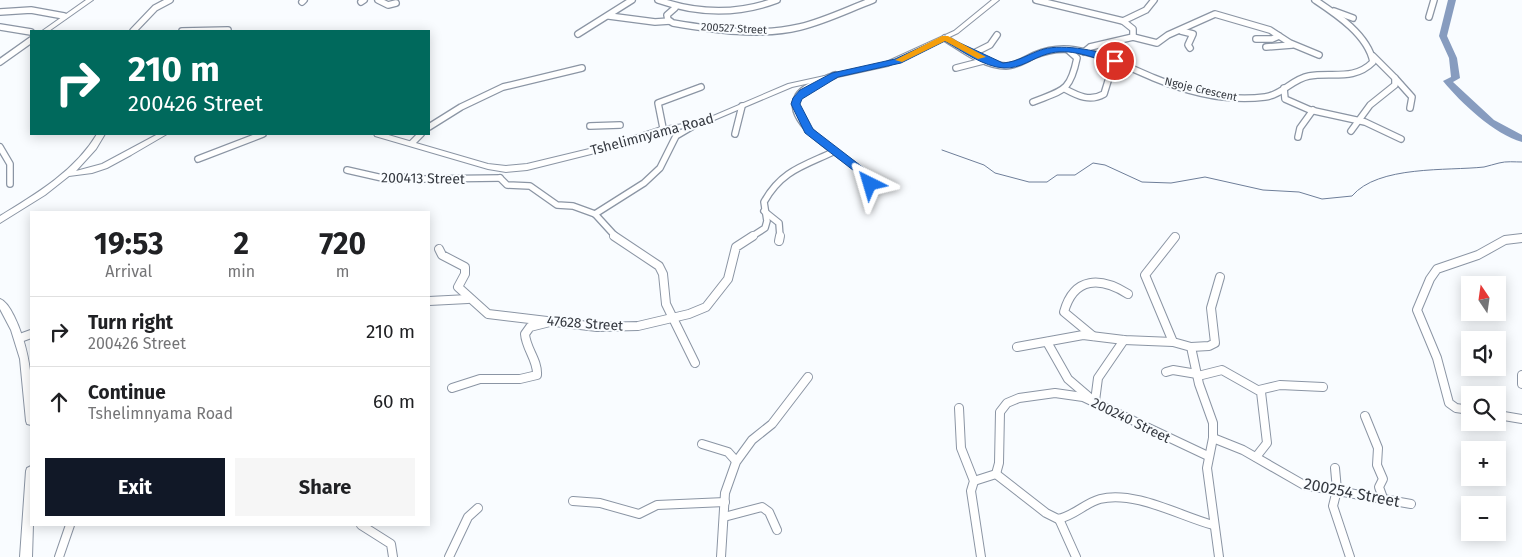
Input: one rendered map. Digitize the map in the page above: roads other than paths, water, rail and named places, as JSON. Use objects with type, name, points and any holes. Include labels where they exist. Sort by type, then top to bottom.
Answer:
[{"type":"street","points":[[46,30],[64,16],[90,0]]},
{"type":"street","points":[[134,30],[155,8],[170,0]]},
{"type":"street","points":[[378,0],[388,5],[396,3]]},
{"type":"street","points":[[578,34],[632,0]]},
{"type":"street","points":[[658,0],[675,8],[730,11],[777,0]]},
{"type":"street","name":"200527 Street","points":[[609,16],[655,22],[670,21],[732,30],[784,29],[805,26],[873,0]]},
{"type":"street","name":"Tshelimnyama Road","points":[[382,135],[488,166],[506,169],[527,166],[612,146],[663,128],[693,126],[790,86],[886,65],[956,32],[996,0]]},
{"type":"street","points":[[1036,0],[1123,21],[1133,29],[1133,37]]},
{"type":"street","points":[[1123,21],[1146,10],[1154,0]]},
{"type":"street","points":[[1317,2],[1328,0]]},
{"type":"street","points":[[1430,17],[1434,0]]},
{"type":"street","points":[[1317,2],[1353,18]]},
{"type":"street","points":[[670,21],[667,15],[675,8]]},
{"type":"street","points":[[1327,8],[1366,44],[1373,56],[1412,97],[1410,108]]},
{"type":"street","points":[[0,12],[31,10],[64,16]]},
{"type":"street","points":[[1084,52],[1090,48],[1133,37],[1155,43],[1215,14],[1270,30],[1319,55]]},
{"type":"street","points":[[0,26],[30,32]]},
{"type":"street","points":[[1178,31],[1193,34],[1188,45],[1190,48]]},
{"type":"street","points":[[974,53],[990,45],[997,35]]},
{"type":"street","points":[[1256,39],[1269,39],[1280,36]]},
{"type":"street","name":"Ngoje Crescent","points":[[945,38],[997,64],[1011,65],[1043,52],[1068,50],[1084,52],[1177,86],[1247,99],[1274,96],[1295,80],[1307,76],[1347,76],[1361,72],[1373,62],[1373,56]]},
{"type":"street","points":[[0,62],[30,41]]},
{"type":"street","points":[[1266,47],[1295,44]]},
{"type":"street","points":[[1033,102],[1064,89],[1073,79],[1074,66],[1077,62],[1076,56],[1068,50]]},
{"type":"street","points":[[956,68],[987,60]]},
{"type":"street","points":[[430,125],[461,107],[503,87],[582,68]]},
{"type":"street","points":[[836,75],[803,92],[797,98],[796,104],[809,131],[833,152],[861,171],[870,184]]},
{"type":"street","points":[[1351,131],[1370,105],[1395,85],[1395,78]]},
{"type":"street","points":[[1064,89],[1084,98],[1096,99],[1104,94],[1108,81]]},
{"type":"street","points":[[663,128],[658,103],[701,87]]},
{"type":"street","points":[[1284,88],[1286,100],[1313,110],[1360,120],[1401,138]]},
{"type":"street","points":[[734,134],[742,106]]},
{"type":"street","points":[[1298,137],[1300,128],[1313,110]]},
{"type":"street","points":[[590,126],[619,122]]},
{"type":"street","points":[[595,214],[650,178],[662,164],[676,136],[693,126]]},
{"type":"street","points":[[0,220],[67,174],[90,152],[100,135]]},
{"type":"street","points":[[67,174],[79,174],[95,169],[161,135]]},
{"type":"street","points":[[198,159],[260,135]]},
{"type":"street","points":[[412,143],[420,135]]},
{"type":"street","points":[[0,147],[8,157],[12,169],[10,184]]},
{"type":"street","name":"47628 Street","points":[[469,299],[488,314],[597,327],[627,327],[700,311],[711,303],[728,279],[736,247],[765,228],[767,222],[764,202],[771,190],[790,169],[833,152]]},
{"type":"street","points":[[506,169],[500,178],[507,186],[530,186],[557,205],[578,208],[595,214],[606,224],[613,235],[659,266],[663,274],[666,304],[695,363]]},
{"type":"street","name":"200413 Street","points":[[347,170],[391,180],[407,177],[422,179],[500,178]]},
{"type":"street","points":[[764,210],[780,224],[782,230],[780,241]]},
{"type":"street","points":[[1173,342],[1146,275],[1175,237]]},
{"type":"street","points":[[1461,409],[1456,408],[1449,403],[1437,358],[1419,316],[1418,305],[1430,279],[1437,269],[1478,255],[1506,240],[1522,238]]},
{"type":"street","points":[[438,249],[442,255],[466,269],[458,287],[469,299]]},
{"type":"street","points":[[1017,347],[1065,337],[1094,336],[1124,340],[1173,342],[1191,347],[1208,346],[1216,342],[1212,330],[1211,308],[1220,277]]},
{"type":"street","points":[[1094,336],[1076,324],[1064,312],[1077,288],[1086,282],[1099,281],[1128,294]]},
{"type":"street","points":[[430,301],[469,299]]},
{"type":"street","points":[[0,302],[12,318],[25,353],[30,410]]},
{"type":"street","points":[[452,388],[480,380],[520,379],[536,374],[537,368],[526,345],[525,334],[530,327],[550,321]]},
{"type":"street","points":[[20,338],[30,334]]},
{"type":"street","points":[[1047,342],[1068,379],[1093,400],[1098,378],[1124,340]]},
{"type":"street","points":[[1191,347],[1213,423],[1213,438],[1208,456],[1208,483],[1220,557]]},
{"type":"street","points":[[1166,372],[1173,370],[1198,375],[1222,370],[1259,390],[1262,397],[1267,438],[1266,446],[1256,457]]},
{"type":"street","points":[[1522,375],[1522,384]]},
{"type":"street","points":[[721,557],[726,488],[738,458],[752,440],[772,424],[808,377]]},
{"type":"street","points":[[1259,390],[1280,385],[1323,387]]},
{"type":"street","name":"200240 Street","points":[[996,474],[999,463],[1000,412],[1007,403],[1018,398],[1055,393],[1093,400],[1116,413],[1208,456]]},
{"type":"street","points":[[959,408],[961,448],[974,481],[971,491],[981,557]]},
{"type":"street","points":[[1365,416],[1378,448],[1378,465],[1383,479],[1379,487],[1383,498]]},
{"type":"street","points":[[1506,416],[1522,419]]},
{"type":"street","name":"200254 Street","points":[[1213,438],[1256,457],[1304,485],[1411,504]]},
{"type":"street","points":[[702,444],[728,452],[738,458]]},
{"type":"street","points":[[1335,468],[1337,490],[1332,499],[1333,506],[1350,557]]},
{"type":"street","points":[[974,481],[996,474],[1019,489],[1046,512],[1059,519],[1076,557]]},
{"type":"street","points":[[1059,519],[1086,503],[1099,498],[1121,497],[1142,501],[1214,526]]},
{"type":"street","points":[[573,501],[600,503],[639,514],[657,505],[725,502]]},
{"type":"street","points":[[724,517],[762,507],[769,512],[777,530]]},
{"type":"street","points":[[26,557],[30,508]]},
{"type":"street","points":[[449,557],[468,516],[478,508]]},
{"type":"street","points":[[59,557],[70,526]]},
{"type":"street","points":[[363,526],[391,544],[393,557]]},
{"type":"waterway","points":[[1452,0],[1443,36],[1453,58],[1456,78],[1447,81],[1491,122],[1522,139]]},
{"type":"waterway","points":[[942,150],[984,165],[995,173],[1029,182],[1047,182],[1057,175],[1075,175],[1093,163],[1105,165],[1142,182],[1171,183],[1205,177],[1263,190],[1299,192],[1322,199],[1352,196],[1364,186],[1396,174],[1414,171],[1484,167],[1505,162],[1522,162]]}]
